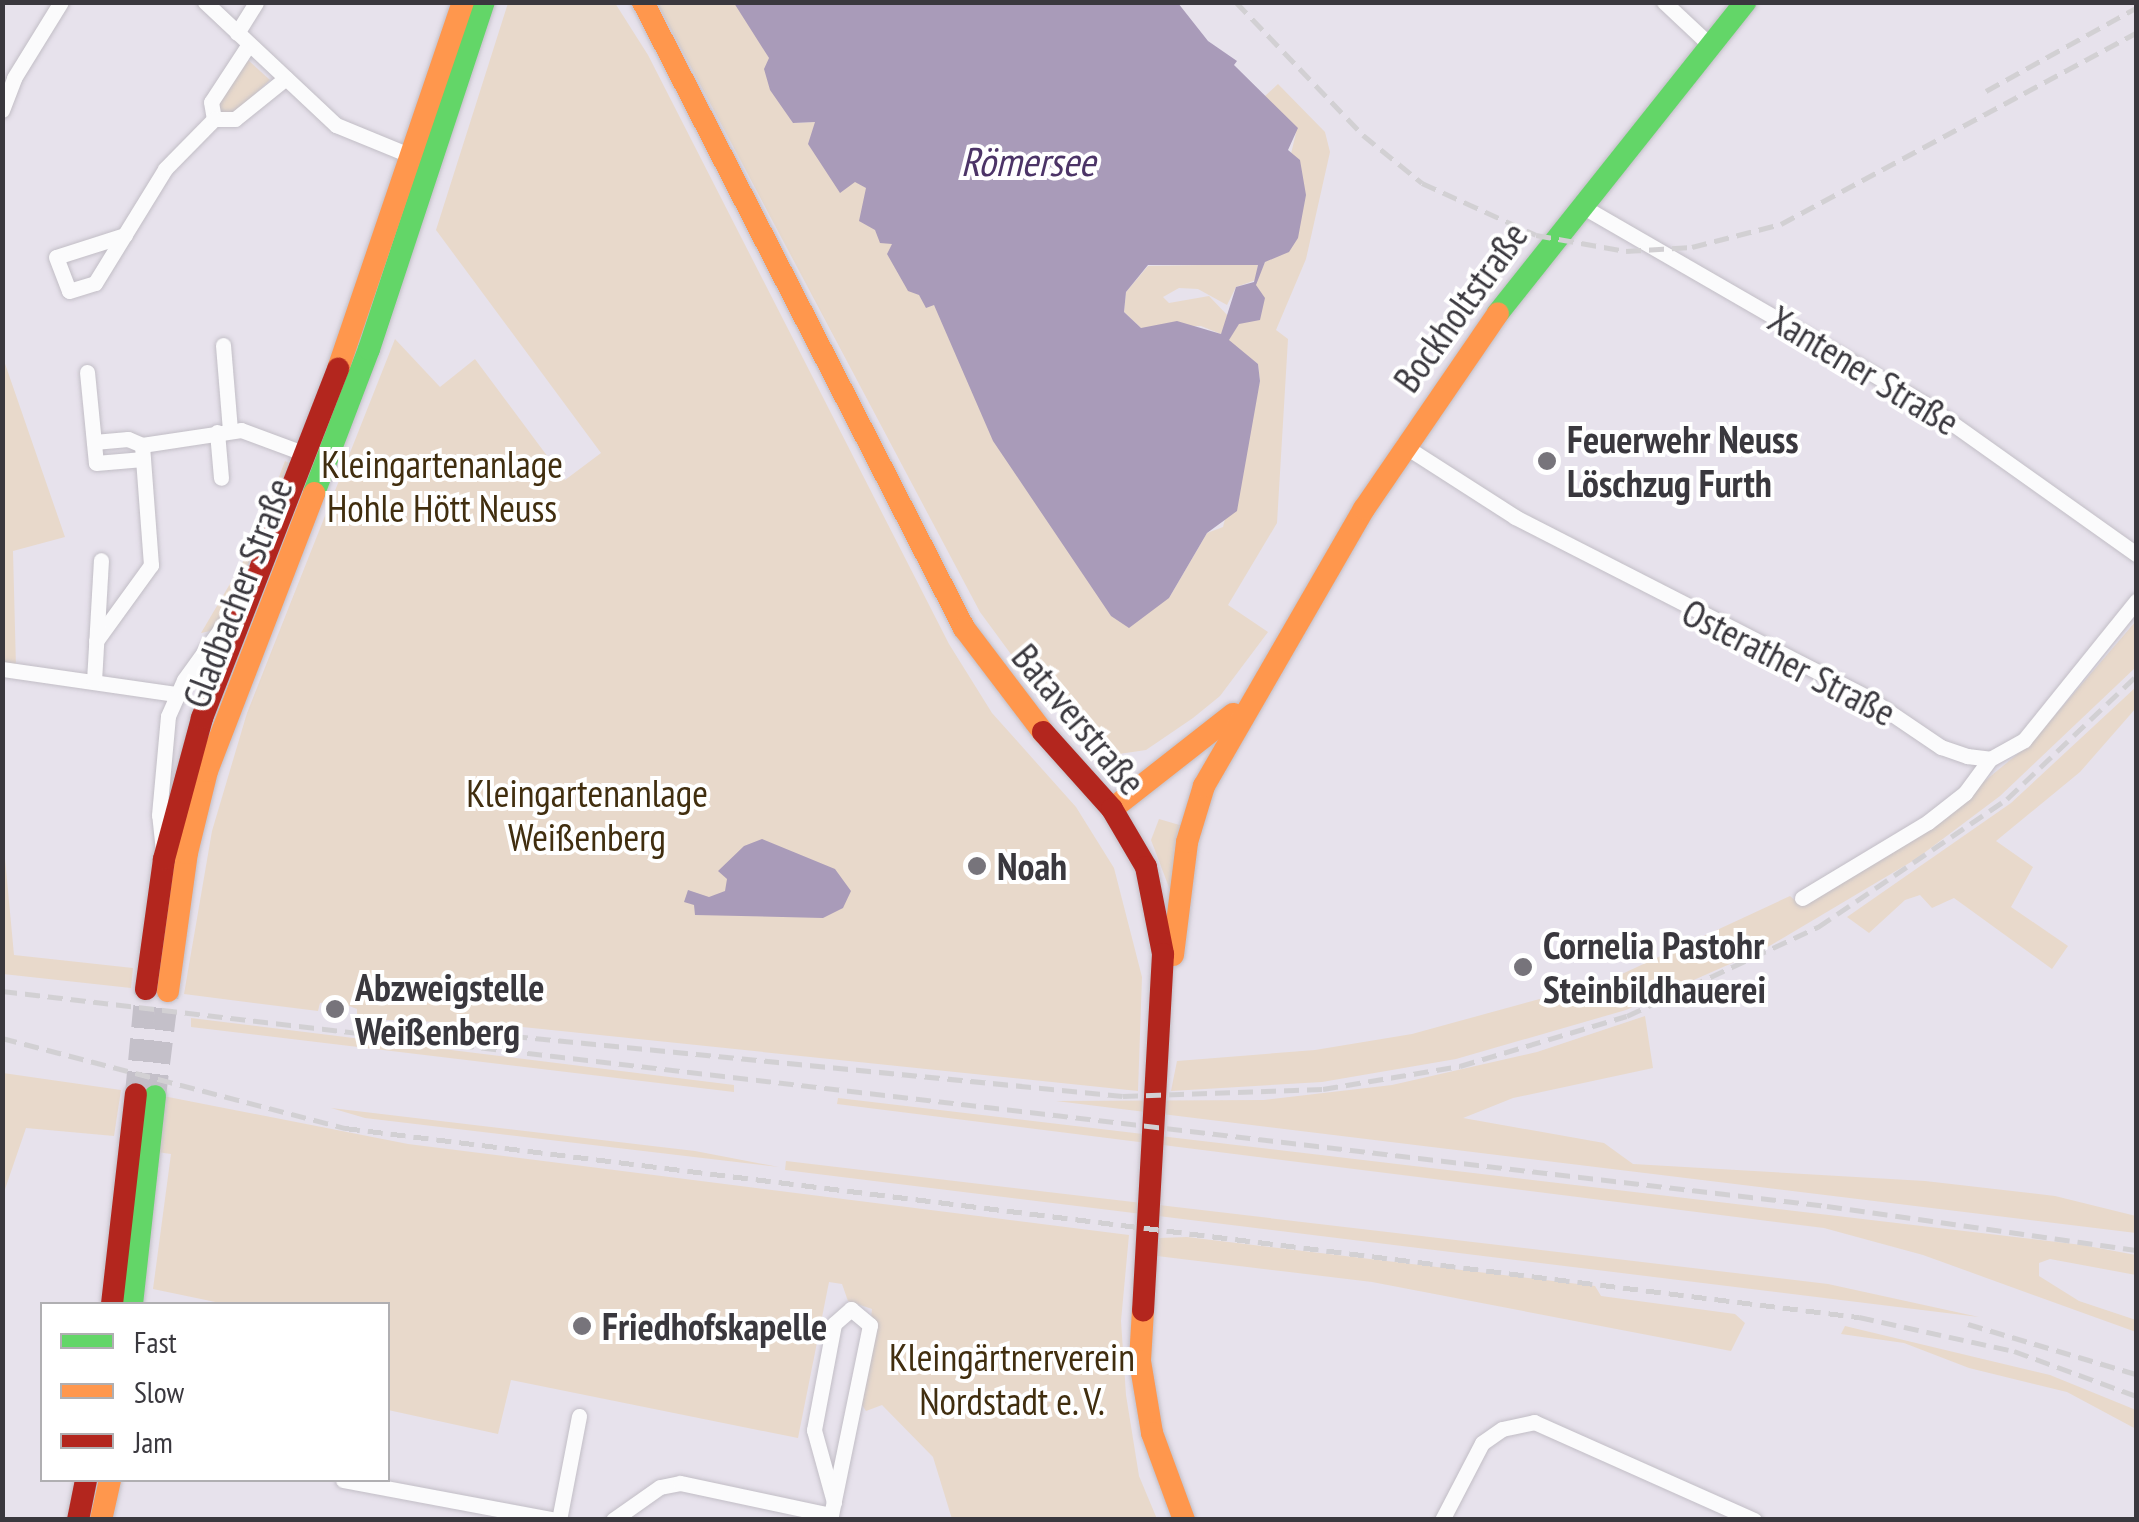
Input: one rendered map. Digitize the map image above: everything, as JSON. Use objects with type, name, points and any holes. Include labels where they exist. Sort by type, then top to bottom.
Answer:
[{"type":"street","points":[[2,110],[8,75],[61,2]]},
{"type":"street","points":[[205,2],[336,124],[416,154],[424,178],[417,216]]},
{"type":"street","points":[[214,119],[211,102],[256,2]]},
{"type":"street","name":"Gladbacher Straße","points":[[164,859],[202,718],[306,454],[416,154],[463,2]]},
{"type":"street","name":"Gladbacher Straße","points":[[254,582],[175,694],[159,814],[164,859],[157,990],[207,771],[417,216],[484,2]]},
{"type":"street","name":"Bataverstraße","points":[[632,2],[652,28]]},
{"type":"street","name":"Bataverstraße","points":[[642,2],[652,28],[964,628],[1012,697],[1112,810],[1155,894],[1162,1003],[1139,1340],[1152,1433],[1184,1520]]},
{"type":"street","points":[[1664,2],[1710,45]]},
{"type":"street","name":"Bockholtstraße","points":[[1162,1003],[1193,820],[1220,753],[1264,676],[1403,445],[1580,205],[1745,2]]},
{"type":"street","points":[[124,235],[56,257],[68,292],[95,283],[165,169],[214,119],[235,119],[286,78]]},
{"type":"street","name":"Xantener Straße","points":[[1580,205],[1925,404],[2136,554]]},
{"type":"street","name":"Gladbacher Straße","points":[[221,478],[222,345]]},
{"type":"street","name":"Gladbacher Straße","points":[[87,372],[96,462],[223,431],[306,454]]},
{"type":"street","name":"Osterather Straße","points":[[1403,445],[1516,516],[1870,699],[1941,747],[1990,759]]},
{"type":"street","points":[[96,642],[151,564],[142,452]]},
{"type":"street","points":[[94,681],[102,560]]},
{"type":"street","points":[[1802,898],[1928,822],[1965,793],[1990,759],[2013,749],[2046,717],[2136,601]]},
{"type":"street","name":"Gladbacher Straße","points":[[2,669],[175,694]]},
{"type":"street","name":"Bockholtstraße","points":[[1112,810],[1204,742],[1264,676]]},
{"type":"street","points":[[112,1302],[145,1095],[132,1302]]},
{"type":"street","points":[[851,1309],[870,1325],[832,1512],[814,1430],[834,1324],[851,1309]]},
{"type":"street","points":[[353,1482],[558,1520],[578,1416]]},
{"type":"street","points":[[1442,1520],[1482,1443],[1510,1426],[1534,1422],[1754,1520]]},
{"type":"street","points":[[78,1520],[86,1482]]},
{"type":"street","points":[[101,1520],[110,1482]]},
{"type":"street","points":[[613,1520],[660,1487],[680,1484],[832,1512]]},
{"type":"green space","points":[[508,3],[615,3],[648,55],[949,644],[992,713],[1076,807],[1114,868],[1142,977],[1138,1091],[494,1024],[357,1017],[357,1009],[336,1001],[320,1003],[318,1011],[184,994],[212,831],[247,713],[395,339],[440,387],[475,359],[565,480],[601,453],[436,230]]},
{"type":"green space","points":[[657,3],[734,3],[749,21],[769,58],[774,93],[793,123],[815,122],[866,188],[875,230],[892,244],[919,295],[934,305],[1111,616],[1169,598],[1207,533],[1223,527],[1260,381],[1258,364],[1228,341],[1265,262],[1296,133],[1264,97],[1278,84],[1325,132],[1330,152],[1306,259],[1276,330],[1288,339],[1277,523],[1228,605],[1268,632],[1220,696],[1193,718],[1146,750],[1112,755],[1087,741],[1043,698],[980,612]]},
{"type":"green space","points":[[248,60],[270,80],[233,114],[220,114],[218,101]]},
{"type":"green space","points":[[1258,264],[1256,280],[1236,287],[1227,305],[1198,289],[1179,288],[1163,297],[1169,303],[1209,296],[1231,319],[1221,334],[1201,326],[1141,328],[1124,312],[1126,292],[1148,266]]},
{"type":"green space","points":[[2,355],[65,537],[13,551],[16,668],[2,667]]},
{"type":"green space","points":[[285,461],[291,464],[235,596],[215,630],[201,633],[254,543]]},
{"type":"green space","points":[[2136,621],[2136,667],[2000,796],[1916,859],[1766,948],[1626,1010],[1456,1059],[1322,1082],[1171,1091],[1177,1061],[1315,1050],[1412,1034],[1609,980],[1790,896],[1799,904],[1929,827],[2032,742]]},
{"type":"green space","points":[[2136,687],[2136,708],[2080,772],[1996,841],[2033,867],[2011,907],[2068,946],[2052,969],[1954,898],[1932,908],[1920,895],[1905,900],[1869,933],[1847,917],[2011,803]]},
{"type":"green space","points":[[1159,819],[1183,826],[1170,890],[1151,840]]},
{"type":"green space","points":[[3,837],[14,955],[133,968],[131,988],[3,974]]},
{"type":"green space","points":[[1645,1016],[1653,1068],[1513,1098],[1463,1118],[1604,1143],[1633,1164],[1925,1181],[2055,1196],[2136,1216],[2136,1233],[1056,1101],[1264,1100],[1392,1085],[1537,1052]]},
{"type":"green space","points":[[191,1018],[734,1085],[734,1092],[191,1027]]},
{"type":"green space","points":[[3,1073],[121,1090],[114,1136],[26,1128],[3,1195]]},
{"type":"green space","name":"Kleingärtnerverein Nordstadt e. V.","points":[[163,1096],[408,1144],[1129,1235],[1121,1321],[1126,1395],[1139,1476],[1157,1519],[952,1519],[933,1457],[882,1405],[866,1411],[860,1402],[872,1309],[848,1301],[842,1284],[829,1282],[798,1438],[511,1380],[498,1434],[390,1410],[390,1302],[215,1302],[153,1289],[171,1154],[157,1152]]},
{"type":"green space","points":[[838,1098],[2082,1245],[2136,1255],[2136,1275],[2050,1259],[2039,1263],[2039,1276],[2079,1301],[2136,1320],[2136,1332],[1923,1255],[1824,1228],[837,1104]]},
{"type":"green space","points":[[331,1108],[695,1151],[779,1167],[365,1118]]},
{"type":"green space","points":[[786,1161],[1828,1284],[1979,1317],[785,1170]]},
{"type":"green space","points":[[1187,1237],[1595,1286],[1601,1296],[1735,1314],[1745,1323],[1731,1351],[1372,1282],[1157,1256],[1159,1238]]},
{"type":"green space","points":[[1845,1326],[2050,1375],[2136,1410],[2136,1429],[2067,1392],[1969,1368],[1904,1343],[1841,1334]]},
{"type":"water","name":"Römersee","points":[[734,3],[1178,3],[1208,41],[1237,61],[1234,65],[1298,128],[1288,150],[1300,160],[1306,195],[1298,238],[1289,252],[1265,262],[1256,285],[1265,298],[1260,320],[1239,324],[1229,340],[1258,364],[1260,381],[1237,511],[1207,533],[1169,598],[1129,628],[1111,616],[993,441],[934,305],[926,308],[919,295],[908,291],[887,254],[892,244],[880,243],[875,230],[859,221],[866,188],[855,182],[840,193],[808,144],[815,122],[793,123],[770,90],[764,69],[769,58]],"holes":[[[1148,265],[1258,265],[1254,282],[1236,287],[1221,334],[1177,321],[1141,328],[1124,312],[1126,292]]]},
{"type":"water","points":[[762,839],[835,869],[851,891],[843,908],[823,918],[695,915],[694,905],[684,902],[688,890],[709,897],[725,891],[727,879],[718,871],[744,846]]},
{"type":"tunnel","points":[[136,1094],[146,989]]},
{"type":"tunnel","points":[[155,1096],[168,991]]},
{"type":"railway","points":[[1236,2],[1363,135],[1422,183],[1536,235],[1626,251],[1692,247],[1781,224],[2136,33]]},
{"type":"railway","points":[[1986,91],[2136,8]]},
{"type":"railway","points":[[421,1027],[1123,1096],[1323,1089],[1460,1066],[1627,1016],[1818,927],[2007,799],[2136,676]]},
{"type":"railway","points":[[2,991],[1827,1206],[2136,1250]]},
{"type":"railway","points":[[2,1038],[345,1128],[1859,1317],[2014,1351],[2136,1396]]},
{"type":"railway","points":[[1968,1324],[2136,1374]]},
{"type":"traffic: fast","points":[[314,493],[369,349],[484,2]]},
{"type":"traffic: fast","points":[[1498,313],[1745,2]]},
{"type":"traffic: fast","points":[[132,1302],[155,1096]]},
{"type":"traffic: slow","points":[[338,369],[463,2]]},
{"type":"traffic: slow","points":[[643,2],[964,628],[1043,732]]},
{"type":"traffic: slow","points":[[1173,955],[1187,842],[1204,786],[1364,509],[1498,313]]},
{"type":"traffic: slow","points":[[168,991],[187,853],[207,771],[314,493]]},
{"type":"traffic: slow","points":[[1112,809],[1233,714]]},
{"type":"traffic: slow","points":[[1143,1310],[1140,1361],[1152,1433],[1184,1520]]},
{"type":"traffic: slow","points":[[101,1520],[110,1482]]},
{"type":"traffic: jam","points":[[146,989],[164,859],[202,718],[338,369]]},
{"type":"traffic: jam","points":[[1043,732],[1112,809],[1146,867],[1163,954],[1143,1310]]},
{"type":"traffic: jam","points":[[112,1302],[136,1094]]},
{"type":"traffic: jam","points":[[78,1520],[86,1482]]},
{"type":"place","name":"Feuerwehr Neuss Löschzug Furth","points":[[1547,461]]},
{"type":"place","name":"Noah","points":[[977,866]]},
{"type":"place","name":"Cornelia Pastohr Steinbildhauerei","points":[[1523,967]]},
{"type":"place","name":"Abzweigstelle Weißenberg","points":[[335,1009]]},
{"type":"place","name":"Friedhofskapelle","points":[[582,1326]]},
{"type":"park label","name":"Kleingartenanlage Hohle Hött Neuss","points":[[442,486]]},
{"type":"park label","name":"Kleingartenanlage Weißenberg","points":[[587,814]]}]
